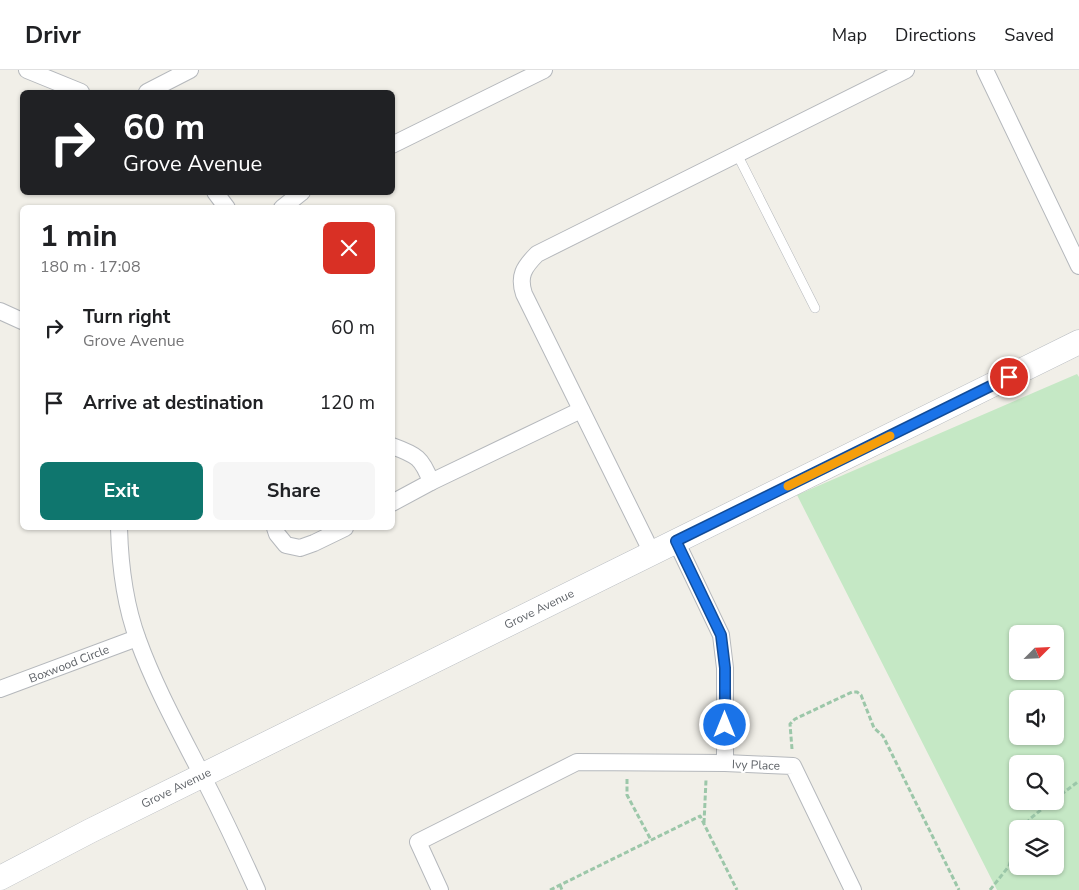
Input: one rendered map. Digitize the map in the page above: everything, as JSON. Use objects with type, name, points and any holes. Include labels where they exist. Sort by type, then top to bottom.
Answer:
[{"type":"street","points":[[28,70],[76,90]]},
{"type":"street","points":[[155,90],[190,70]]},
{"type":"street","points":[[395,144],[543,70]]},
{"type":"street","points":[[652,554],[524,294],[520,283],[527,264],[537,254],[906,70]]},
{"type":"street","points":[[985,70],[1079,266]]},
{"type":"street","points":[[286,205],[298,195]]},
{"type":"street","points":[[0,311],[20,320]]},
{"type":"street","name":"Grove Avenue","points":[[0,878],[202,775],[1079,342]]},
{"type":"street","points":[[395,501],[581,410]]},
{"type":"street","points":[[395,447],[410,452],[424,464],[432,482]]},
{"type":"street","points":[[119,530],[123,572],[137,638],[155,680],[258,890]]},
{"type":"street","points":[[276,530],[286,545],[300,548],[341,530]]},
{"type":"street","name":"Ivy Place","points":[[676,541],[721,635],[725,668],[725,763],[793,766],[853,890]]},
{"type":"street","name":"Boxwood Circle","points":[[0,689],[137,638]]},
{"type":"street","points":[[440,890],[418,842],[577,762],[725,763]]},
{"type":"lane","points":[[737,154],[814,308]]},
{"type":"path","points":[[793,766],[790,724],[795,719],[852,692],[857,692],[861,695],[874,728],[883,736],[959,890]]},
{"type":"path","points":[[626,763],[628,795],[651,840]]},
{"type":"path","points":[[704,824],[706,763]]},
{"type":"path","points":[[1064,792],[1079,780]]},
{"type":"path","points":[[1029,820],[1041,810]]},
{"type":"path","points":[[550,890],[700,816],[737,890]]},
{"type":"path","points":[[990,890],[1009,863]]},
{"type":"path","points":[[560,885],[562,890]]},
{"type":"green space","points":[[1077,374],[1079,377],[1079,890],[997,890],[797,495]]},
{"type":"slow traffic","points":[[788,486],[890,436]]},
{"type":"route","points":[[725,725],[725,668],[721,635],[676,541],[1009,377]]}]
